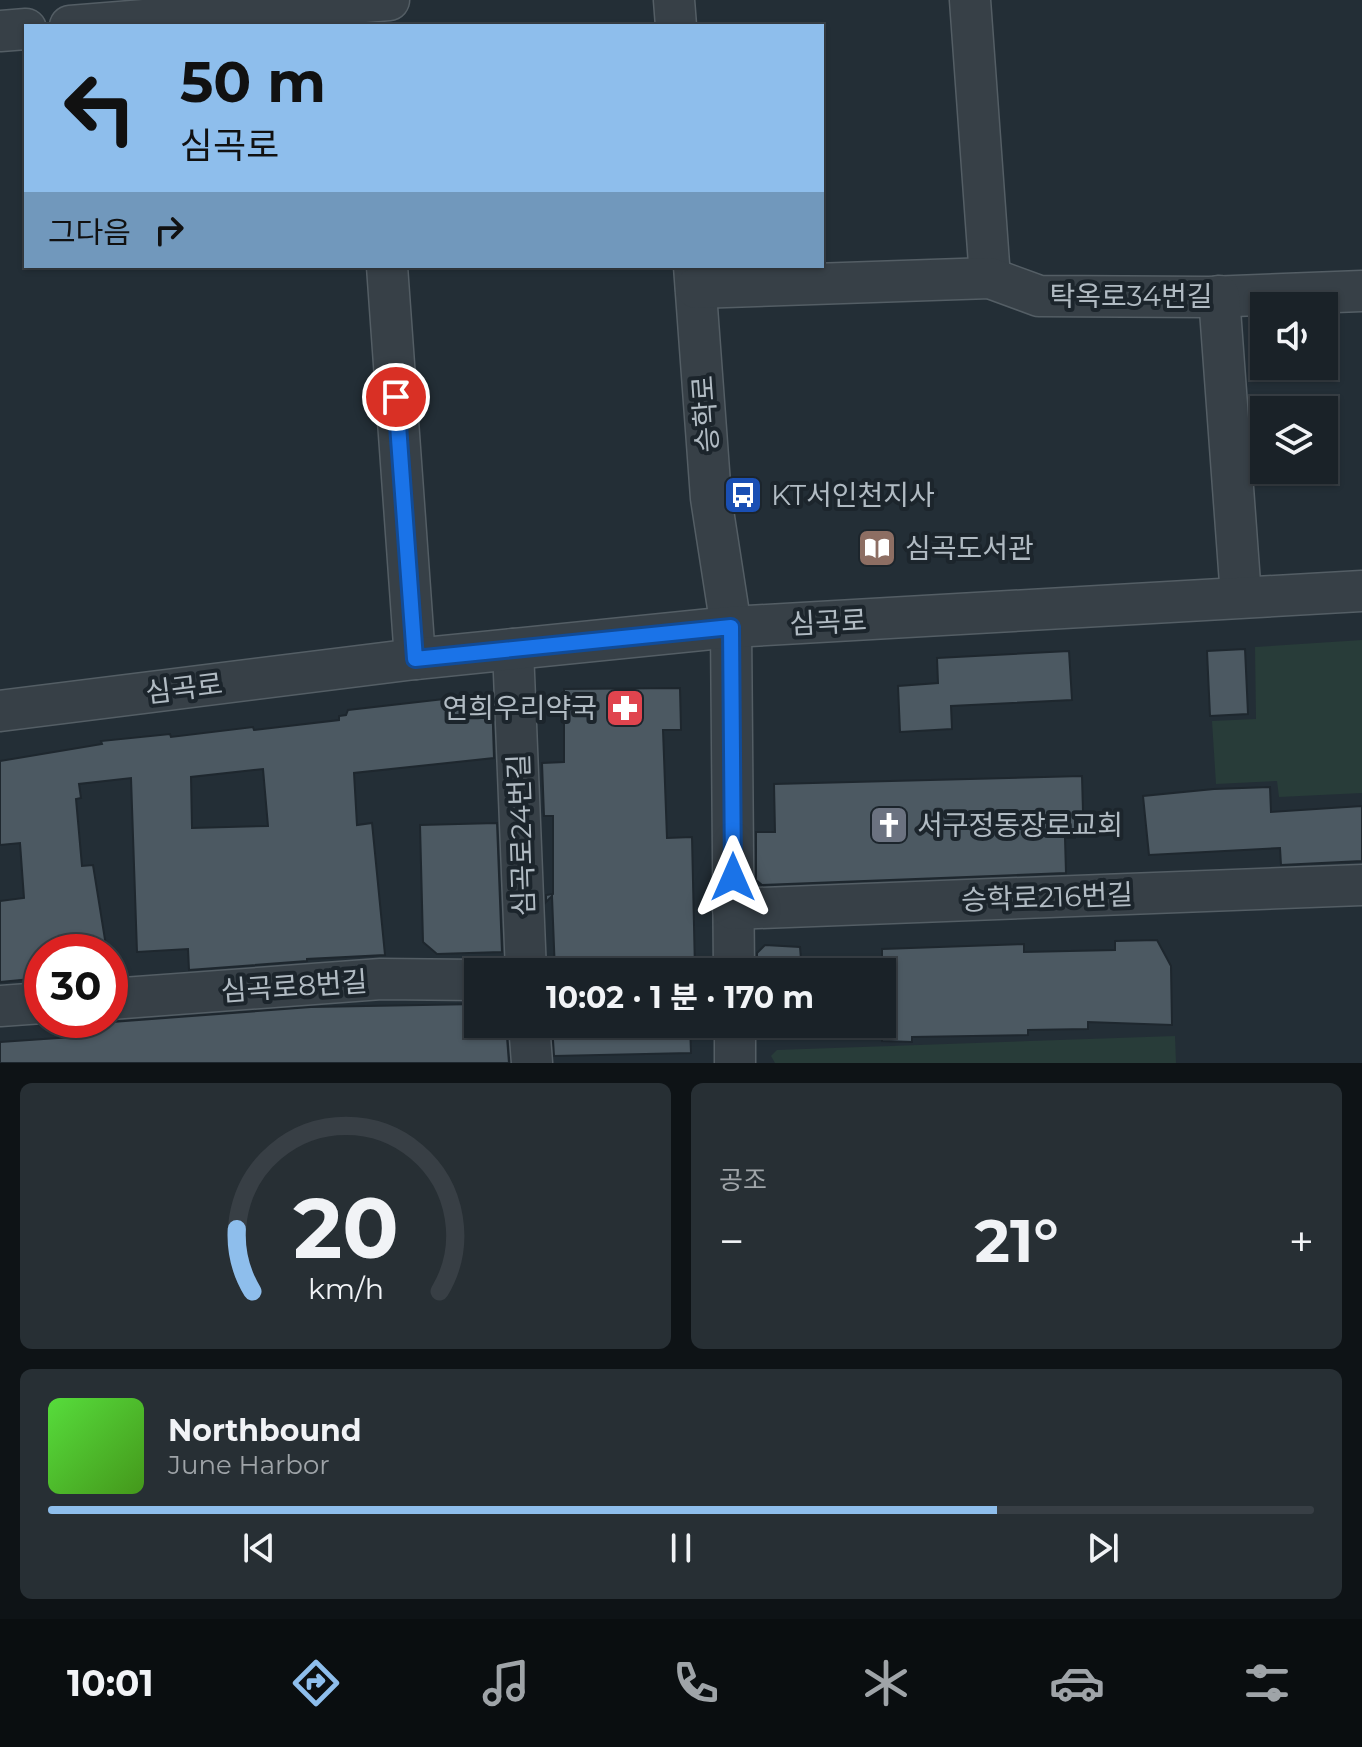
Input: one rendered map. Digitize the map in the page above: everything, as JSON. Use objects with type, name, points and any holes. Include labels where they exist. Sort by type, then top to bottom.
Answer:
[{"type":"street","points":[[674,0],[676,24]]},
{"type":"street","points":[[970,0],[990,278]]},
{"type":"street","points":[[81,17],[377,9]]},
{"type":"street","points":[[0,31],[24,29]]},
{"type":"street","points":[[387,268],[415,659]]},
{"type":"street","name":"승학로","points":[[734,958],[731,627],[711,498],[695,277],[990,278]]},
{"type":"street","name":"탁옥로34번길","points":[[990,278],[1039,296],[1219,296],[1362,291]]},
{"type":"street","points":[[1219,296],[1241,597]]},
{"type":"street","name":"심곡로","points":[[0,711],[415,659],[731,627],[1362,591]]},
{"type":"street","name":"심곡로24번길","points":[[513,649],[525,958]]},
{"type":"street","name":"승학로216번길","points":[[733,909],[1362,885]]},
{"type":"street","name":"심곡로8번길","points":[[128,998],[381,979],[464,980]]},
{"type":"street","points":[[0,1006],[24,1004]]},
{"type":"street","points":[[530,1038],[532,1063]]},
{"type":"street","points":[[735,1038],[735,1063]]},
{"type":"green space","points":[[1362,640],[1362,793],[1279,797],[1277,781],[1216,784],[1212,721],[1256,719],[1255,647]]},
{"type":"green space","points":[[1175,1036],[1176,1063],[775,1063],[771,1056],[777,1050]]},
{"type":"building","points":[[1245,649],[1248,714],[1210,716],[1207,651]]},
{"type":"building","points":[[1069,651],[1072,700],[951,706],[952,729],[900,732],[898,686],[938,683],[937,658]]},
{"type":"building","points":[[680,688],[681,730],[663,730],[667,838],[692,837],[695,958],[554,958],[552,896],[546,902],[546,895],[553,894],[553,816],[544,816],[542,763],[564,762],[564,689]]},
{"type":"building","points":[[488,694],[489,698],[492,697],[494,758],[354,773],[357,825],[372,823],[385,955],[189,970],[188,949],[137,952],[131,778],[79,784],[81,798],[76,799],[82,866],[93,865],[104,934],[24,934],[24,980],[0,982],[0,901],[24,898],[20,843],[0,845],[0,761],[102,744],[101,741],[170,734],[171,737],[253,727],[254,730],[339,720],[339,716],[346,715],[348,710]],"holes":[[[263,769],[268,826],[192,828],[191,777]]]},
{"type":"building","points":[[1082,776],[1083,812],[1075,812],[1075,838],[1065,838],[1066,873],[762,885],[756,880],[756,832],[775,832],[774,784]]},
{"type":"building","points":[[1270,787],[1271,812],[1362,806],[1362,861],[1281,865],[1280,848],[1149,855],[1143,796]]},
{"type":"building","points":[[497,823],[502,952],[437,954],[423,942],[420,825]]},
{"type":"building","points":[[1157,940],[1171,966],[1172,1025],[1088,1022],[1088,1029],[1028,1030],[1028,1035],[912,1037],[912,1042],[882,1041],[882,1038],[896,1038],[896,958],[882,958],[882,949],[1024,944],[1024,952],[1115,950],[1115,941]]},
{"type":"building","points":[[765,945],[800,947],[801,958],[757,958],[757,953]]},
{"type":"building","points":[[464,1004],[464,1038],[507,1038],[509,1063],[0,1063],[0,1042],[128,1038],[128,1021],[311,1007]]},
{"type":"building","points":[[553,1038],[690,1038],[691,1053],[554,1056]]},
{"type":"place","name":"KT서인천지사","points":[[743,495]]},
{"type":"place","name":"심곡도서관","points":[[877,548]]},
{"type":"place","name":"연희우리약국","points":[[625,708]]},
{"type":"place","name":"서구정동장로교회","points":[[889,825]]},
{"type":"route","points":[[396,397],[415,659],[731,627],[733,877]]}]
